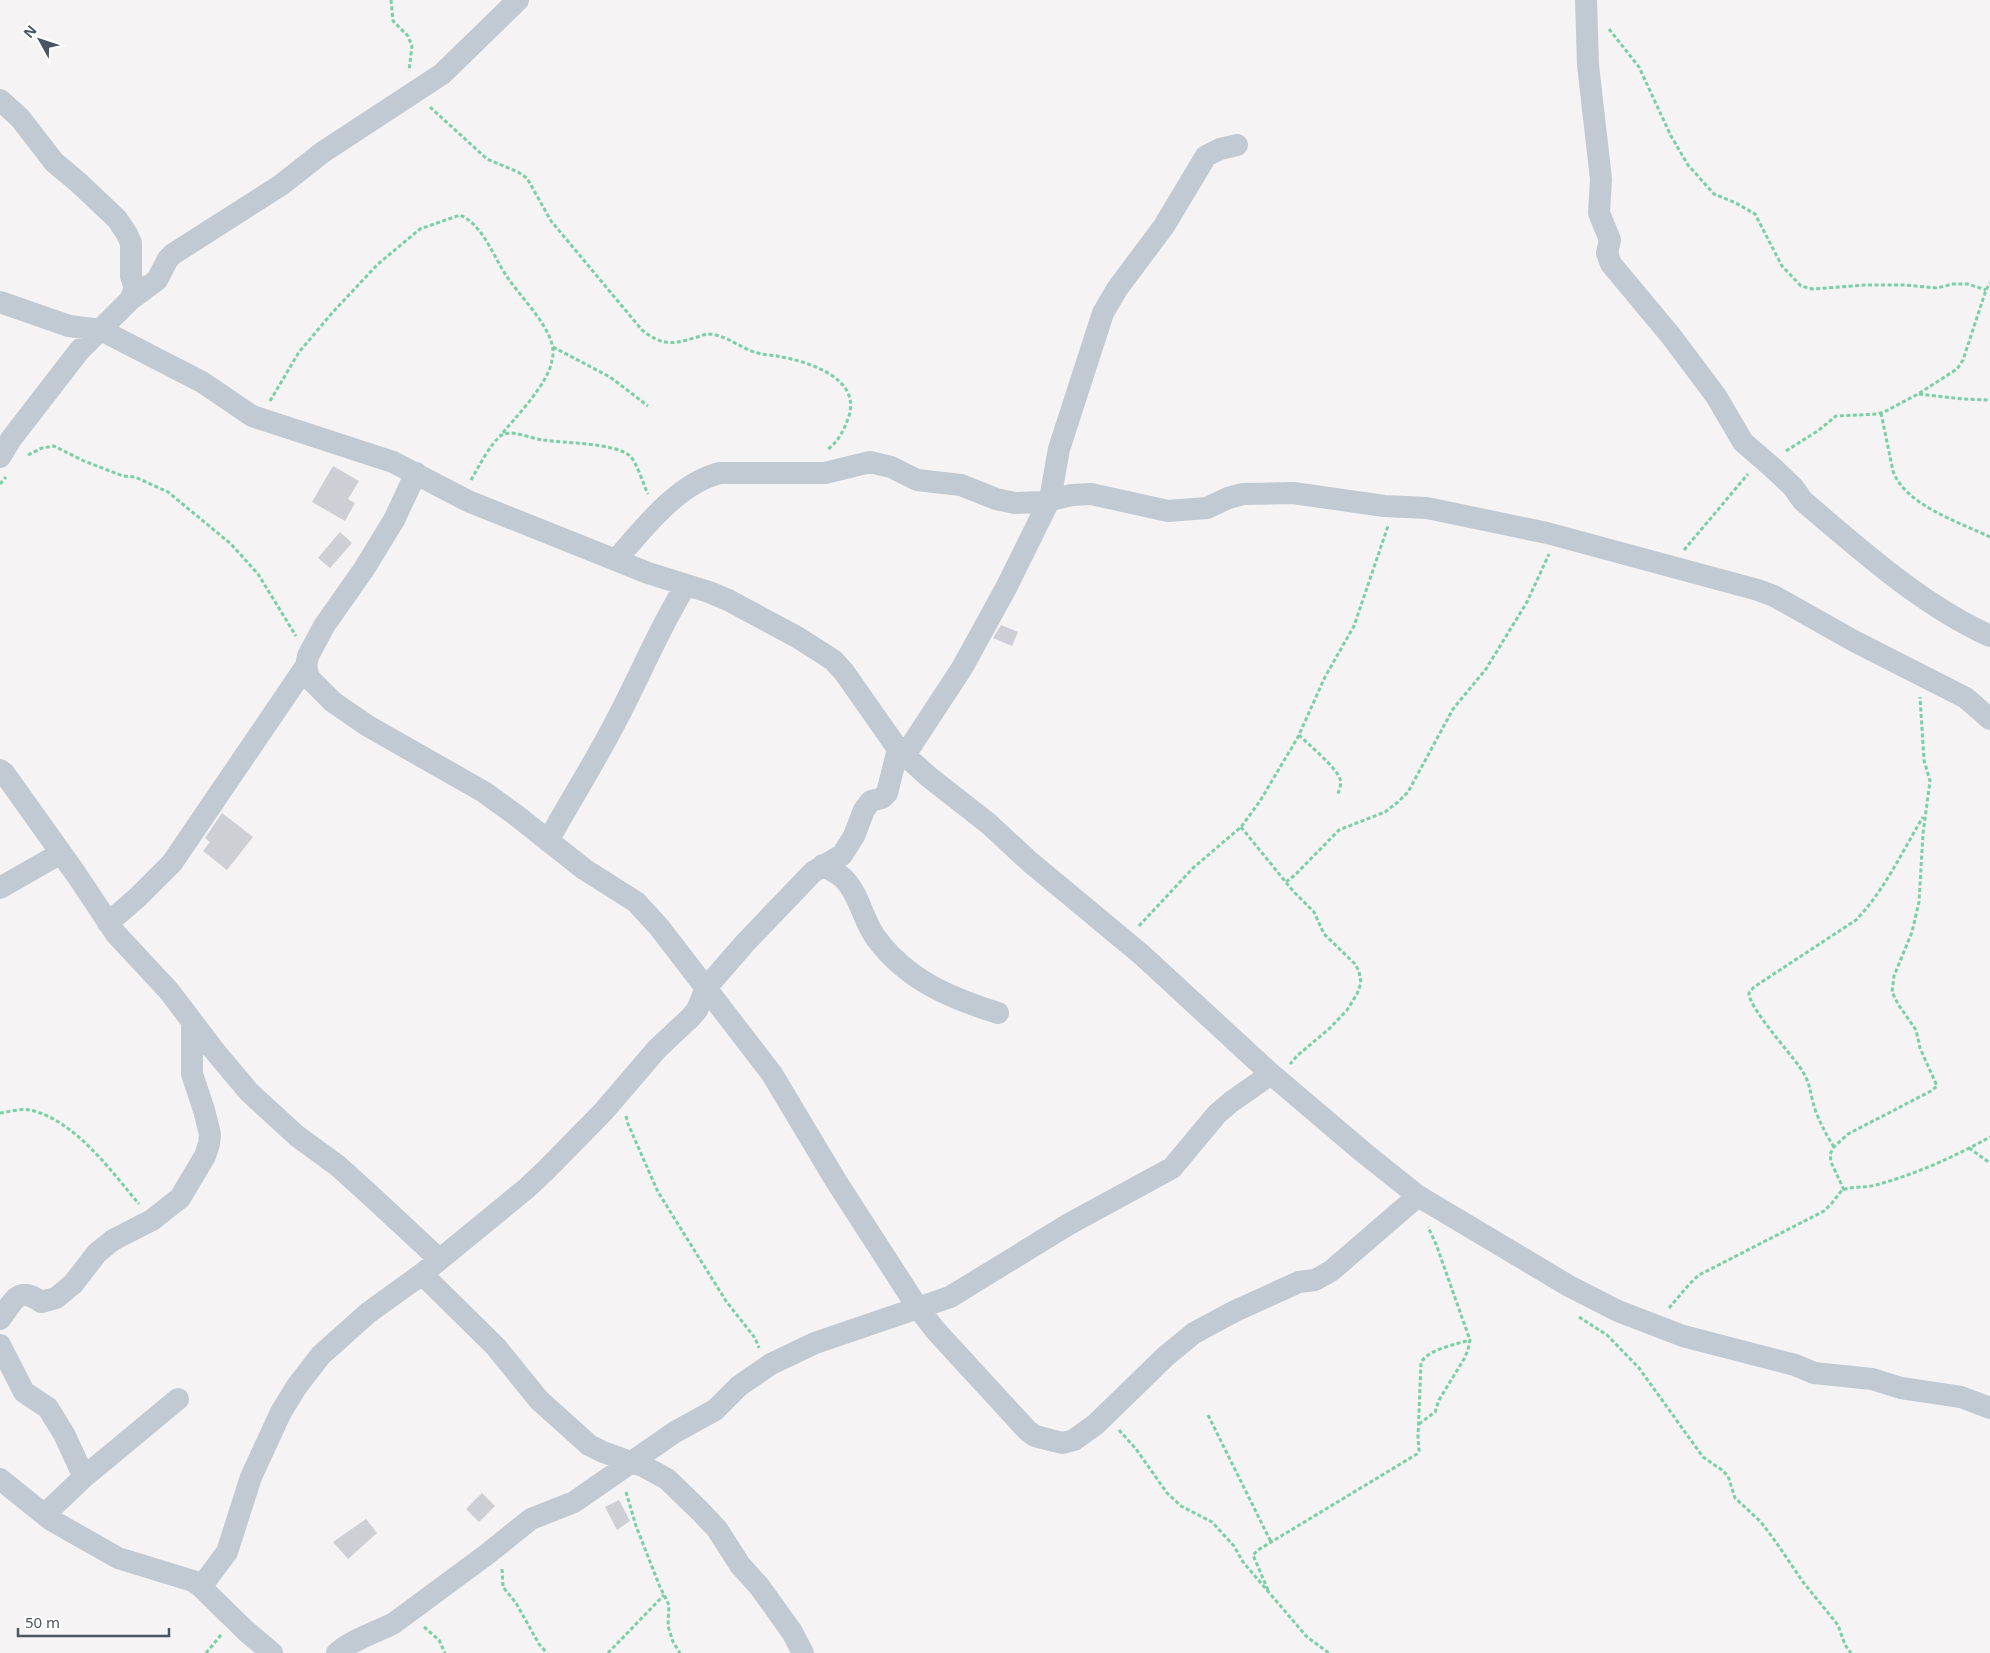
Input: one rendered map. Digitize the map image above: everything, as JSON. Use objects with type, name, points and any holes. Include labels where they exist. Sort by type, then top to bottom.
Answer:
[{"type":"street","points":[[5,465],[11,439],[79,351],[130,300],[157,280],[170,255],[281,185],[323,152],[442,74],[518,0]]},
{"type":"street","points":[[1586,0],[1588,64],[1601,179],[1599,213],[1610,240],[1607,253],[1608,259],[1716,396],[1743,442],[1793,487],[1803,500],[1885,569],[1955,619],[1990,636]]},
{"type":"street","points":[[0,100],[20,118],[54,162],[114,216],[127,234],[131,244],[131,276],[135,288],[130,300]]},
{"type":"street","points":[[201,1586],[227,1552],[233,1539],[252,1477],[281,1412],[297,1386],[321,1355],[368,1312],[422,1274],[527,1188],[596,1119],[658,1049],[697,1010],[706,988],[745,943],[813,872],[842,855],[854,836],[864,810],[871,801],[882,798],[887,793],[902,752],[962,668],[1006,588],[1050,500],[1059,449],[1103,313],[1117,289],[1164,226],[1206,156],[1220,149],[1237,145]]},
{"type":"street","points":[[0,302],[69,326],[100,330],[202,382],[242,410],[260,418],[369,454],[416,473],[460,497],[648,574],[728,600],[797,637],[833,660],[844,672],[902,752],[929,778],[989,824],[1030,862],[1125,941],[1271,1074],[1416,1198],[1569,1286],[1618,1310],[1684,1336],[1795,1365],[1814,1373],[1872,1379],[1901,1388],[1961,1397],[1990,1408]]},
{"type":"street","points":[[616,560],[656,512],[711,475],[720,473],[825,473],[870,462],[891,467],[917,480],[961,485],[996,499],[1015,503],[1042,502],[1072,494],[1091,494],[1168,511],[1207,508],[1228,498],[1243,494],[1293,493],[1394,506],[1428,508],[1557,536],[1641,560],[1732,581],[1774,596],[1854,641],[1966,698],[1990,719]]},
{"type":"street","points":[[108,923],[138,897],[172,863],[307,661],[324,626],[364,569],[394,520],[416,473]]},
{"type":"street","points":[[548,841],[570,799],[615,724],[663,626],[686,585]]},
{"type":"street","points":[[307,661],[309,678],[333,702],[368,726],[484,792],[584,869],[636,902],[659,927],[772,1074],[836,1181],[918,1308],[936,1331],[1035,1436],[1063,1443],[1074,1440],[1105,1415],[1166,1356],[1194,1332],[1235,1310],[1298,1282],[1315,1280],[1331,1271],[1416,1198]]},
{"type":"street","points":[[0,770],[61,853],[116,934],[169,991],[249,1092],[297,1136],[363,1188],[439,1259]]},
{"type":"street","points":[[0,888],[61,853]]},
{"type":"street","points":[[823,865],[845,880],[854,893],[875,937],[912,974],[944,994],[998,1013]]},
{"type":"street","points":[[0,1319],[16,1299],[22,1295],[33,1296],[41,1302],[56,1298],[73,1284],[97,1253],[113,1240],[152,1220],[180,1198],[205,1156],[210,1134],[192,1074],[190,1059],[192,1021]]},
{"type":"street","points":[[336,1653],[353,1641],[378,1631],[407,1613],[535,1516],[574,1502],[674,1432],[715,1410],[739,1386],[772,1364],[815,1343],[950,1297],[1069,1224],[1172,1168],[1217,1114],[1230,1102],[1271,1074]]},
{"type":"street","points":[[422,1274],[496,1347],[539,1400],[589,1445],[625,1466],[666,1479],[717,1529],[740,1565],[759,1586],[792,1632],[803,1653]]},
{"type":"street","points":[[0,1345],[24,1392],[48,1408],[64,1434],[84,1476]]},
{"type":"street","points":[[44,1514],[84,1476],[178,1399]]},
{"type":"street","points":[[2,1483],[44,1514],[118,1558],[178,1575],[201,1586],[246,1632],[272,1653]]},
{"type":"path","points":[[391,0],[393,21],[408,36],[412,46],[409,80],[415,92],[487,159],[518,172],[527,178],[551,221],[642,330],[655,340],[669,343],[682,342],[708,334],[728,340],[757,353],[799,361],[837,378],[848,391],[852,406],[844,430],[826,451]]},
{"type":"path","points":[[1604,22],[1639,67],[1671,136],[1688,165],[1714,194],[1736,203],[1755,214],[1782,266],[1801,286],[1813,289],[1873,285],[1937,288],[1953,284],[1968,284],[1986,290]]},
{"type":"path","points":[[260,418],[299,352],[378,264],[420,230],[460,215],[469,219],[482,234],[509,280],[525,300],[549,337],[553,347],[552,362],[543,382],[485,456],[460,497]]},
{"type":"path","points":[[1671,566],[1753,467],[1763,460],[1782,453],[1800,443],[1836,416],[1881,413],[1918,394],[1961,364],[1990,283]]},
{"type":"path","points":[[553,347],[610,377],[648,406]]},
{"type":"path","points":[[1918,394],[1990,400]]},
{"type":"path","points":[[1881,413],[1893,471],[1896,480],[1902,487],[1923,505],[1990,537]]},
{"type":"path","points":[[500,436],[517,434],[542,440],[573,442],[621,451],[630,455],[635,461],[656,512]]},
{"type":"path","points":[[26,456],[31,451],[54,446],[122,476],[135,477],[168,492],[231,544],[258,574],[292,628],[307,661]]},
{"type":"path","points":[[0,484],[5,465]]},
{"type":"path","points":[[1125,941],[1194,868],[1241,828],[1260,801],[1299,735],[1325,677],[1354,626],[1375,570],[1394,506]]},
{"type":"path","points":[[1286,882],[1339,830],[1385,812],[1408,792],[1453,709],[1486,669],[1526,602],[1557,536]]},
{"type":"path","points":[[1844,1190],[1831,1162],[1830,1154],[1834,1147],[1848,1134],[1931,1091],[1937,1086],[1920,1048],[1916,1030],[1892,992],[1894,976],[1912,932],[1920,902],[1925,815],[1930,781],[1924,760],[1918,672]]},
{"type":"path","points":[[1299,735],[1318,752],[1340,778],[1341,784],[1338,794]]},
{"type":"path","points":[[1834,1147],[1815,1110],[1810,1083],[1756,1011],[1749,999],[1749,993],[1754,987],[1856,920],[1878,892],[1925,815]]},
{"type":"path","points":[[1241,828],[1314,912],[1324,934],[1355,964],[1359,971],[1361,982],[1357,994],[1347,1010],[1330,1028],[1291,1062],[1289,1069],[1291,1091]]},
{"type":"path","points":[[621,1091],[628,1124],[658,1192],[726,1301],[759,1346],[760,1357],[757,1374]]},
{"type":"path","points":[[0,1113],[29,1109],[58,1121],[81,1138],[152,1220]]},
{"type":"path","points":[[1652,1323],[1682,1295],[1691,1282],[1824,1211],[1844,1190],[1874,1186],[1905,1176],[1990,1137]]},
{"type":"path","points":[[1969,1148],[1990,1163]]},
{"type":"path","points":[[1416,1198],[1436,1244],[1470,1340],[1466,1354],[1435,1412],[1419,1424]]},
{"type":"path","points":[[1575,1314],[1608,1335],[1639,1368],[1702,1457],[1728,1476],[1735,1498],[1761,1522],[1803,1582],[1838,1625],[1845,1645],[1851,1653]]},
{"type":"path","points":[[1268,1590],[1253,1555],[1271,1542],[1417,1454],[1419,1451],[1421,1363],[1423,1358],[1431,1353],[1470,1340]]},
{"type":"path","points":[[1105,1415],[1136,1449],[1167,1493],[1182,1506],[1212,1522],[1230,1541],[1243,1562],[1307,1637],[1328,1653]]},
{"type":"path","points":[[1208,1415],[1271,1542]]},
{"type":"path","points":[[625,1466],[636,1526],[669,1605],[668,1626],[673,1642],[680,1653]]},
{"type":"path","points":[[505,1539],[501,1575],[503,1587],[516,1603],[539,1644],[548,1653]]},
{"type":"path","points":[[608,1653],[664,1595]]},
{"type":"path","points":[[407,1613],[439,1640],[445,1653]]},
{"type":"building","points":[[333,466],[359,481],[348,499],[355,503],[345,521],[312,502]]},
{"type":"building","points":[[340,532],[352,543],[330,568],[318,558]]},
{"type":"building","points":[[1001,625],[1018,632],[1012,646],[993,638]]},
{"type":"building","points":[[222,813],[253,837],[227,870],[203,851],[210,842],[205,838]]},
{"type":"building","points":[[482,1493],[495,1506],[479,1522],[466,1509]]},
{"type":"building","points":[[619,1500],[630,1521],[617,1530],[605,1507]]},
{"type":"building","points":[[366,1519],[377,1533],[348,1559],[333,1542]]}]
